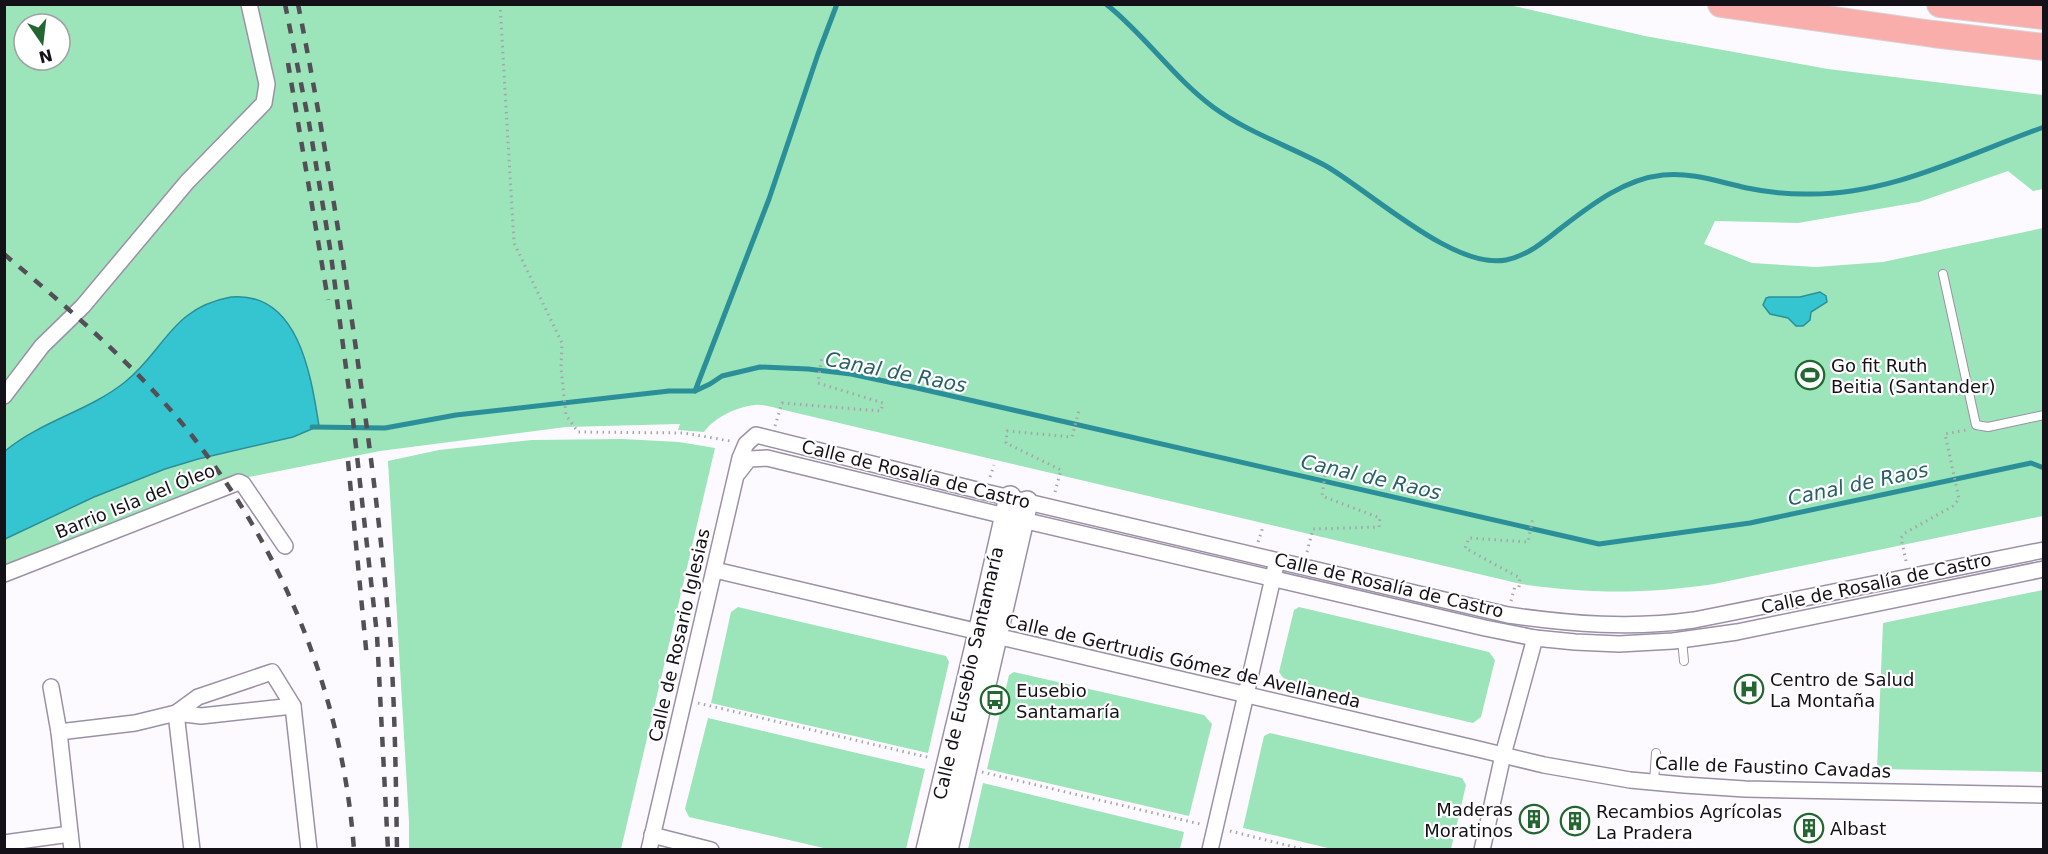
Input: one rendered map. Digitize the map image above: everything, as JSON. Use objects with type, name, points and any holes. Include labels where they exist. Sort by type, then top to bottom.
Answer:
[{"type":"highway","points":[[1721,4],[1923,33],[2043,46]]},
{"type":"highway","points":[[1940,4],[2043,15]]},
{"type":"main road","name":"Calle de Eusebio Santamaría","points":[[927,849],[957,765],[1016,509]]},
{"type":"main road","name":"Calle de Eusebio Santamaría","points":[[947,849],[957,765]]},
{"type":"street","points":[[4,396],[42,346],[83,306],[188,182],[264,103],[267,84],[249,4]]},
{"type":"street","name":"Calle de Rosario Iglesias","points":[[650,842],[737,473],[751,439]]},
{"type":"street","name":"Calle de Rosalía de Castro","points":[[751,439],[1273,578],[1535,638],[1619,644],[1682,640],[1737,632],[2043,568]]},
{"type":"street","name":"Calle de Rosalía de Castro","points":[[737,473],[749,459],[767,458],[1277,560],[1508,615],[1604,626],[1652,625],[1694,620],[2043,550]]},
{"type":"street","name":"Barrio Isla del Óleo","points":[[4,574],[239,482],[243,484],[285,546]]},
{"type":"street","points":[[1210,849],[1277,560]]},
{"type":"street","name":"Calle de Gertrudis Gómez de Avellaneda","points":[[715,570],[1503,755]]},
{"type":"street","points":[[1482,849],[1503,755],[1535,638]]},
{"type":"street","points":[[176,713],[198,697],[272,672],[292,706],[309,849]]},
{"type":"street","points":[[51,687],[59,732],[72,849]]},
{"type":"street","points":[[59,732],[135,723],[176,713],[201,716],[292,706]]},
{"type":"street","points":[[176,713],[192,849]]},
{"type":"street","name":"Calle de Faustino Cavadas","points":[[1503,755],[1564,768],[1654,782],[1745,789],[2043,795]]},
{"type":"street","points":[[4,843],[70,834]]},
{"type":"street","points":[[650,842],[711,849]]},
{"type":"lane","points":[[1942,274],[1972,417],[1978,427],[1988,427],[2043,415]]},
{"type":"lane","points":[[1682,640],[1684,662]]},
{"type":"lane","points":[[1654,782],[1656,753]]},
{"type":"path","points":[[500,4],[514,243],[562,343],[566,416],[578,432],[684,433],[751,439]]},
{"type":"path","points":[[780,410],[782,403],[881,411],[883,403],[818,383],[822,356]]},
{"type":"path","points":[[1059,478],[1061,470],[1006,442],[1006,432],[1072,437],[1079,410]]},
{"type":"path","points":[[1909,578],[1900,538],[1912,528],[1953,506],[1959,500],[1945,434],[1978,427]]},
{"type":"path","points":[[1311,538],[1313,529],[1379,526],[1380,518],[1322,496],[1326,469]]},
{"type":"path","points":[[1519,587],[1520,578],[1465,548],[1469,538],[1528,542],[1533,517]]},
{"type":"path","points":[[685,700],[1306,849]]},
{"type":"green space","points":[[1505,4],[1645,36],[1828,69],[2043,95],[2043,189],[2033,191],[2008,171],[1919,202],[1798,223],[1715,221],[1704,244],[1752,263],[1816,267],[1883,262],[2043,228],[2043,516],[1714,584],[1665,590],[1618,592],[1570,590],[1521,584],[758,405],[726,414],[704,432],[678,430],[680,424],[566,427],[380,451],[213,484],[5,569],[5,5]]},
{"type":"green space","points":[[622,439],[679,442],[715,448],[621,849],[409,849],[388,461],[439,450],[532,440]]},
{"type":"green space","points":[[2043,590],[2043,772],[1877,769],[1883,623]]},
{"type":"green space","points":[[738,607],[946,656],[949,662],[928,753],[711,703],[731,612]]},
{"type":"green space","points":[[1299,607],[1489,652],[1495,660],[1481,717],[1473,723],[1284,679],[1279,672],[1294,610]]},
{"type":"green space","points":[[1014,672],[1204,715],[1212,724],[1189,816],[987,769],[1009,675]]},
{"type":"green space","points":[[708,718],[925,769],[906,849],[828,849],[689,817],[685,809]]},
{"type":"green space","points":[[1270,733],[1462,778],[1466,785],[1451,849],[1332,849],[1243,828],[1264,736]]},
{"type":"green space","points":[[983,783],[1184,832],[1180,849],[968,849]]},
{"type":"water","points":[[1820,292],[1826,296],[1827,302],[1811,312],[1810,320],[1803,326],[1796,326],[1788,318],[1770,314],[1763,305],[1769,297],[1800,297]]},
{"type":"water","points":[[231,297],[254,299],[272,308],[287,322],[298,340],[306,362],[319,426],[293,437],[165,469],[94,497],[5,539],[5,451],[34,432],[111,392],[139,370],[182,320],[211,302]]},
{"type":"waterway","points":[[695,391],[769,199],[837,4]]},
{"type":"waterway","points":[[1106,4],[1134,29],[1185,83],[1226,116],[1326,166],[1438,242],[1485,260],[1506,260],[1528,252],[1609,194],[1649,177],[1674,174],[1705,178],[1768,192],[1836,193],[1867,188],[1927,172],[2044,127]]},
{"type":"waterway","name":"Canal de Raos","points":[[312,427],[385,428],[456,415],[669,391],[695,391],[722,376],[760,367],[808,369],[851,374],[917,388],[1599,544],[1750,523],[2031,463],[2044,468]]},
{"type":"railway","points":[[285,4],[309,123],[330,248],[353,420],[377,635],[388,850]]},
{"type":"railway","points":[[298,4],[342,252],[375,492],[391,650],[397,850]]},
{"type":"railway","points":[[288,63],[328,300]]},
{"type":"railway","points":[[4,254],[79,318],[150,387],[193,437],[256,530],[282,580],[323,684],[348,794],[354,850]]},
{"type":"railway","points":[[348,461],[367,659]]},
{"type":"place","name":"Go fit Ruth Beitia (Santander)","points":[[1810,375]]},
{"type":"place","name":"Centro de Salud La Montaña","points":[[1749,689]]},
{"type":"place","name":"Eusebio Santamaría","points":[[995,700]]},
{"type":"place","name":"Maderas Moratinos","points":[[1534,819]]},
{"type":"place","name":"Recambios Agrícolas La Pradera","points":[[1575,821]]},
{"type":"place","name":"Albast","points":[[1809,828]]}]
